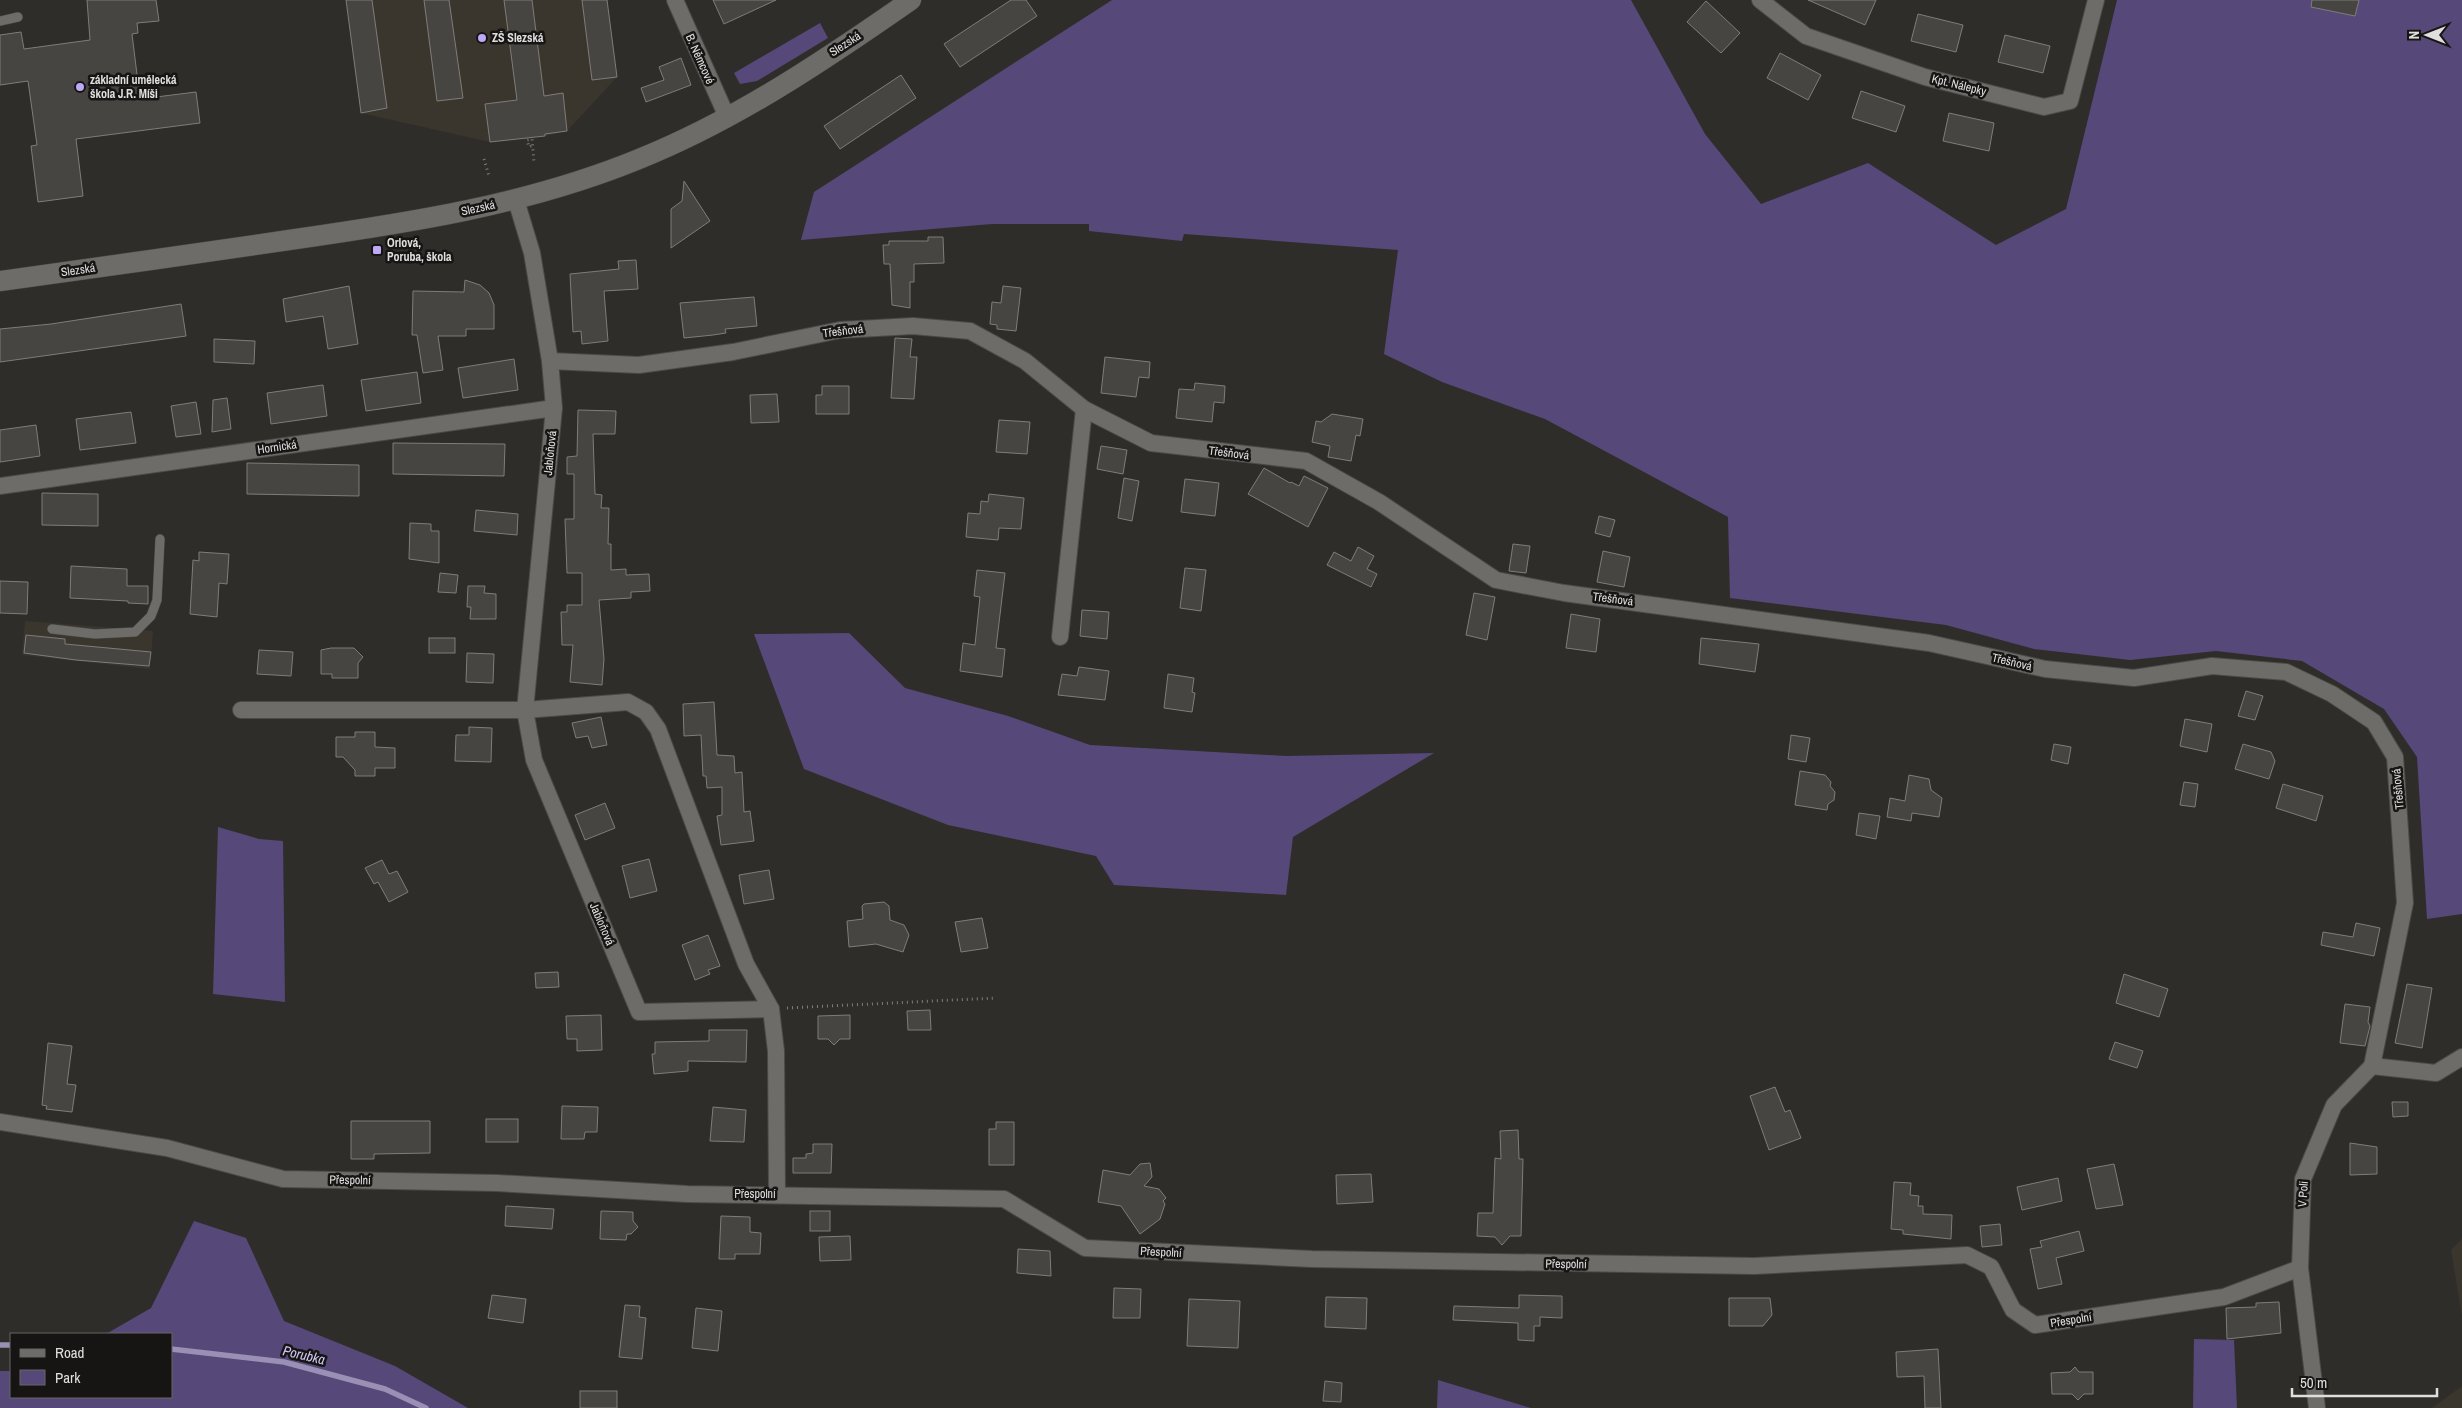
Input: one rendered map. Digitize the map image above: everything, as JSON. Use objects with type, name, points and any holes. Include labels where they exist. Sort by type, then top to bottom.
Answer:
[{"type":"street","name":"B. Němcové","points":[[675,0],[727,117]]},
{"type":"street","name":"Slezská","points":[[0,281],[372,228],[516,200],[563,186],[637,160],[727,117],[862,34],[911,0]]},
{"type":"street","name":"Kpt. Nálepky","points":[[1760,0],[1806,36],[1925,77],[2044,107],[2070,101],[2096,0]]},
{"type":"street","name":"Jabloňová","points":[[516,200],[532,253],[550,361],[554,408],[525,710],[534,760],[639,1012],[771,1009]]},
{"type":"street","name":"Třešňová","points":[[550,361],[639,365],[733,352],[840,330],[913,326],[970,332],[1025,361],[1084,409],[1151,443],[1306,461],[1379,502],[1496,580],[1564,593],[1930,642],[2045,669],[2134,678],[2212,666],[2286,672],[2332,694],[2374,722],[2395,757],[2405,903],[2372,1066]]},
{"type":"street","name":"Hornická","points":[[0,486],[554,408]]},
{"type":"street","points":[[1060,637],[1084,409]]},
{"type":"street","points":[[241,710],[525,710],[628,702],[646,712],[658,729],[746,964],[771,1009],[776,1051],[777,1194]]},
{"type":"street","points":[[2372,1066],[2436,1073],[2462,1057]]},
{"type":"street","name":"V Poli","points":[[2317,1408],[2300,1268],[2303,1179],[2334,1105],[2372,1066]]},
{"type":"street","name":"Přespolní","points":[[0,1122],[167,1148],[283,1179],[488,1183],[687,1194],[1004,1199],[1085,1248],[1095,1249],[1312,1258],[1754,1266],[1967,1255],[1991,1267],[2014,1310],[2035,1325],[2224,1297],[2300,1268]]},
{"type":"lane","points":[[0,20],[18,17]]},
{"type":"lane","points":[[52,630],[95,634],[134,632],[151,616],[157,600],[160,539]]},
{"type":"path","points":[[529,139],[527,140],[528,147],[531,146],[534,163]]},
{"type":"path","points":[[484,159],[489,176]]},
{"type":"path","points":[[771,1009],[996,998]]},
{"type":"shaded area","name":"ZŠ Slezská","points":[[346,0],[607,0],[617,77],[567,131],[545,136],[490,142],[361,113]]},
{"type":"shaded area","points":[[25,621],[153,631],[150,669],[22,655]]},
{"type":"shaded area","points":[[2462,1239],[2462,1316],[2451,1250]]},
{"type":"shaded area","points":[[2462,1386],[2462,1408],[2432,1408]]},
{"type":"green space","points":[[1112,0],[1631,0],[1705,134],[1761,204],[1868,163],[1996,245],[2066,209],[2117,0],[2462,0],[2462,914],[2427,919],[2417,757],[2384,709],[2302,661],[2216,651],[2130,660],[2034,649],[1946,625],[1730,598],[1728,517],[1545,419],[1442,382],[1384,354],[1398,250],[1184,234],[1182,241],[1089,231],[1089,224],[992,224],[801,240],[814,192]]},
{"type":"green space","points":[[820,23],[828,38],[757,81],[740,84],[734,73]]},
{"type":"green space","points":[[849,633],[905,688],[1008,716],[1090,745],[1286,756],[1434,753],[1293,837],[1286,895],[1114,885],[1096,856],[948,825],[804,769],[754,634]]},
{"type":"green space","points":[[218,827],[259,839],[283,841],[285,1002],[213,994]]},
{"type":"green space","points":[[194,1221],[246,1238],[284,1321],[395,1366],[468,1408],[0,1408],[0,1371],[10,1371],[10,1398],[172,1398],[172,1333],[108,1333],[151,1308]]},
{"type":"green space","points":[[2194,1339],[2234,1340],[2237,1408],[2193,1408]]},
{"type":"green space","points":[[1438,1380],[1531,1408],[1437,1408]]},
{"type":"building","points":[[87,0],[156,0],[159,21],[137,23],[138,33],[132,34],[140,99],[196,92],[200,123],[76,139],[83,196],[38,202],[31,146],[37,145],[28,81],[0,85],[0,35],[21,32],[24,49],[90,40]]},
{"type":"building","points":[[346,0],[372,0],[387,108],[361,113]]},
{"type":"building","points":[[424,0],[449,0],[463,98],[437,101]]},
{"type":"building","points":[[504,0],[532,0],[544,96],[563,93],[567,131],[545,134],[545,136],[490,142],[485,104],[517,100]]},
{"type":"building","points":[[582,0],[607,0],[617,77],[592,80]]},
{"type":"building","points":[[713,0],[776,0],[724,24]]},
{"type":"building","points":[[1011,0],[1026,0],[1037,16],[960,67],[944,44]]},
{"type":"building","points":[[1808,0],[1876,0],[1865,25]]},
{"type":"building","points":[[2312,0],[2359,0],[2355,16],[2311,7]]},
{"type":"building","points":[[1706,1],[1740,33],[1721,53],[1687,22]]},
{"type":"building","points":[[1918,14],[1963,25],[1956,52],[1911,41]]},
{"type":"building","points":[[2005,35],[2050,46],[2043,73],[1998,62]]},
{"type":"building","points":[[1780,53],[1821,75],[1808,100],[1767,78]]},
{"type":"building","points":[[681,58],[691,85],[646,102],[641,88],[664,80],[659,67]]},
{"type":"building","points":[[901,75],[916,98],[840,149],[824,126]]},
{"type":"building","points":[[1861,91],[1905,106],[1896,132],[1852,118]]},
{"type":"building","points":[[1949,113],[1994,123],[1989,151],[1943,141]]},
{"type":"building","points":[[684,181],[710,221],[671,248],[671,209],[682,201]]},
{"type":"building","points":[[928,237],[943,237],[944,263],[914,264],[914,282],[910,282],[910,308],[892,305],[890,264],[884,264],[883,245],[889,245],[889,241],[928,241]]},
{"type":"building","points":[[636,260],[638,289],[604,291],[608,341],[582,344],[581,331],[573,332],[570,274],[619,269],[618,261]]},
{"type":"building","points":[[465,280],[480,285],[489,293],[494,305],[494,329],[466,329],[466,336],[438,336],[443,370],[423,373],[417,335],[412,335],[413,291],[464,292]]},
{"type":"building","points":[[349,286],[358,344],[328,349],[323,316],[286,322],[283,299]]},
{"type":"building","points":[[1003,286],[1021,288],[1016,331],[997,329],[997,325],[990,324],[992,302],[1001,303]]},
{"type":"building","points":[[754,297],[757,326],[725,329],[726,333],[684,338],[680,303]]},
{"type":"building","points":[[181,304],[186,336],[0,362],[0,329],[51,324]]},
{"type":"building","points":[[895,338],[912,339],[910,357],[917,357],[914,399],[891,398]]},
{"type":"building","points":[[214,339],[255,341],[254,364],[214,362]]},
{"type":"building","points":[[1105,357],[1150,362],[1149,378],[1139,377],[1136,397],[1101,393]]},
{"type":"building","points":[[514,359],[518,390],[463,398],[458,368]]},
{"type":"building","points":[[417,372],[421,403],[366,411],[361,380]]},
{"type":"building","points":[[1195,383],[1225,386],[1224,403],[1214,402],[1212,422],[1176,418],[1179,389],[1194,390]]},
{"type":"building","points":[[323,385],[327,416],[271,424],[267,393]]},
{"type":"building","points":[[822,386],[849,386],[849,414],[816,414],[816,395],[822,395]]},
{"type":"building","points":[[777,394],[779,422],[751,423],[750,395]]},
{"type":"building","points":[[227,398],[231,429],[212,432],[213,400]]},
{"type":"building","points":[[196,402],[201,434],[176,437],[171,406]]},
{"type":"building","points":[[578,410],[616,411],[615,434],[593,434],[595,494],[602,495],[601,508],[609,508],[608,544],[611,544],[611,570],[626,569],[626,575],[649,574],[650,591],[631,592],[631,598],[599,600],[604,659],[602,685],[570,682],[573,645],[562,645],[561,612],[567,612],[567,605],[582,605],[582,573],[567,573],[565,519],[574,519],[574,474],[567,474],[567,457],[577,456]]},
{"type":"building","points":[[131,412],[136,443],[80,450],[76,419]]},
{"type":"building","points":[[1332,414],[1363,419],[1360,436],[1356,435],[1351,461],[1328,457],[1330,446],[1312,442],[1316,421],[1321,422]]},
{"type":"building","points":[[999,420],[1030,422],[1027,454],[996,452]]},
{"type":"building","points":[[36,425],[40,456],[0,462],[0,430]]},
{"type":"building","points":[[393,443],[505,444],[504,476],[393,474]]},
{"type":"building","points":[[1101,446],[1127,450],[1123,474],[1097,469]]},
{"type":"building","points":[[247,463],[359,465],[359,496],[247,494]]},
{"type":"building","points":[[1264,468],[1299,486],[1304,476],[1328,488],[1308,527],[1248,494]]},
{"type":"building","points":[[1124,478],[1139,481],[1132,521],[1118,518]]},
{"type":"building","points":[[1185,479],[1219,483],[1215,516],[1181,512]]},
{"type":"building","points":[[42,493],[98,494],[98,526],[42,525]]},
{"type":"building","points":[[989,494],[1024,498],[1021,529],[999,528],[998,540],[966,537],[968,513],[980,514],[981,501],[988,502]]},
{"type":"building","points":[[476,510],[518,514],[517,535],[474,531]]},
{"type":"building","points":[[1599,516],[1615,520],[1610,537],[1595,533]]},
{"type":"building","points":[[410,523],[431,524],[431,531],[439,531],[439,563],[409,559]]},
{"type":"building","points":[[1513,544],[1530,546],[1526,573],[1509,571]]},
{"type":"building","points":[[1358,547],[1374,556],[1367,569],[1377,574],[1371,587],[1327,565],[1334,552],[1351,561]]},
{"type":"building","points":[[1603,551],[1630,557],[1624,587],[1597,582]]},
{"type":"building","points":[[199,552],[229,554],[227,584],[219,583],[217,617],[190,614],[193,560],[199,561]]},
{"type":"building","points":[[71,566],[127,569],[127,586],[148,586],[148,604],[70,598]]},
{"type":"building","points":[[1185,568],[1206,570],[1201,611],[1180,608]]},
{"type":"building","points":[[977,570],[1005,573],[996,648],[1005,649],[1002,677],[960,671],[963,643],[975,645],[980,597],[974,596]]},
{"type":"building","points":[[440,573],[458,575],[456,593],[438,592]]},
{"type":"building","points":[[0,581],[28,582],[27,614],[0,613]]},
{"type":"building","points":[[468,586],[485,586],[484,593],[496,594],[496,619],[470,619],[471,607],[467,607]]},
{"type":"building","points":[[1474,593],[1495,597],[1487,640],[1466,635]]},
{"type":"building","points":[[1082,610],[1109,612],[1107,639],[1080,636]]},
{"type":"building","points":[[1571,614],[1600,619],[1596,652],[1566,648]]},
{"type":"building","points":[[26,635],[65,639],[65,644],[151,652],[149,666],[76,660],[24,653]]},
{"type":"building","points":[[429,638],[455,638],[455,653],[429,653]]},
{"type":"building","points":[[1701,638],[1759,644],[1755,672],[1699,664]]},
{"type":"building","points":[[354,648],[363,657],[358,663],[358,678],[332,678],[332,674],[321,674],[321,650]]},
{"type":"building","points":[[259,650],[293,652],[291,676],[257,674]]},
{"type":"building","points":[[467,653],[494,654],[493,683],[466,682]]},
{"type":"building","points":[[1079,667],[1109,671],[1105,700],[1058,695],[1062,674],[1077,676]]},
{"type":"building","points":[[1168,674],[1194,678],[1192,692],[1195,693],[1192,712],[1164,708]]},
{"type":"building","points":[[2246,691],[2263,696],[2255,720],[2238,716]]},
{"type":"building","points":[[714,702],[717,755],[734,756],[735,773],[742,772],[744,812],[750,811],[754,841],[721,845],[717,816],[722,815],[722,787],[707,788],[706,776],[703,776],[701,735],[684,736],[683,704]]},
{"type":"building","points":[[601,717],[607,745],[592,748],[588,736],[576,738],[572,723]]},
{"type":"building","points":[[2185,719],[2212,724],[2207,752],[2180,746]]},
{"type":"building","points":[[469,727],[492,728],[491,762],[455,761],[456,735],[469,735]]},
{"type":"building","points":[[355,732],[375,732],[375,747],[395,748],[395,768],[375,768],[375,776],[355,776],[355,770],[343,757],[336,757],[336,737],[355,737]]},
{"type":"building","points":[[1791,735],[1810,738],[1806,762],[1788,759]]},
{"type":"building","points":[[2054,744],[2071,747],[2068,764],[2051,760]]},
{"type":"building","points":[[2243,744],[2271,752],[2275,761],[2269,779],[2235,769]]},
{"type":"building","points":[[1800,771],[1825,775],[1831,782],[1830,786],[1835,792],[1834,800],[1828,804],[1827,810],[1795,805]]},
{"type":"building","points":[[1909,775],[1929,779],[1931,790],[1942,798],[1939,817],[1912,813],[1911,821],[1887,817],[1890,798],[1905,801]]},
{"type":"building","points":[[2184,782],[2198,784],[2195,807],[2180,805]]},
{"type":"building","points":[[2283,784],[2323,796],[2316,821],[2276,808]]},
{"type":"building","points":[[605,803],[615,828],[585,840],[575,815]]},
{"type":"building","points":[[1859,813],[1880,816],[1876,839],[1856,835]]},
{"type":"building","points":[[649,859],[657,891],[630,898],[622,866]]},
{"type":"building","points":[[382,860],[389,874],[397,871],[408,892],[389,902],[378,882],[374,884],[365,868]]},
{"type":"building","points":[[769,870],[774,899],[744,904],[739,875]]},
{"type":"building","points":[[884,902],[889,906],[890,920],[904,925],[909,935],[903,952],[876,944],[849,947],[847,921],[863,919],[862,906],[864,904]]},
{"type":"building","points":[[982,918],[988,948],[961,952],[955,922]]},
{"type":"building","points":[[2356,923],[2380,928],[2374,956],[2321,945],[2323,932],[2353,937]]},
{"type":"building","points":[[708,935],[720,966],[708,970],[710,974],[695,980],[682,945]]},
{"type":"building","points":[[558,972],[559,987],[536,988],[535,973]]},
{"type":"building","points":[[2124,974],[2168,989],[2159,1017],[2116,1003]]},
{"type":"building","points":[[2407,984],[2432,988],[2422,1048],[2395,1043]]},
{"type":"building","points":[[2345,1004],[2370,1007],[2368,1022],[2370,1026],[2365,1046],[2340,1043]]},
{"type":"building","points":[[930,1010],[931,1030],[908,1030],[907,1011]]},
{"type":"building","points":[[601,1015],[602,1050],[577,1051],[577,1039],[567,1039],[566,1016]]},
{"type":"building","points":[[850,1015],[850,1039],[840,1039],[834,1045],[828,1039],[818,1039],[818,1016]]},
{"type":"building","points":[[709,1030],[747,1030],[746,1062],[688,1061],[688,1071],[654,1074],[652,1054],[655,1054],[655,1042],[709,1041]]},
{"type":"building","points":[[2115,1042],[2143,1051],[2137,1068],[2109,1059]]},
{"type":"building","points":[[48,1043],[72,1046],[67,1084],[76,1085],[72,1112],[46,1109],[47,1106],[42,1105]]},
{"type":"building","points":[[1775,1087],[1785,1112],[1790,1110],[1801,1138],[1769,1150],[1750,1096]]},
{"type":"building","points":[[2392,1102],[2408,1102],[2408,1116],[2393,1117]]},
{"type":"building","points":[[562,1106],[598,1107],[597,1132],[585,1132],[584,1139],[561,1139]]},
{"type":"building","points":[[713,1107],[746,1110],[744,1142],[710,1141]]},
{"type":"building","points":[[486,1119],[518,1119],[518,1142],[486,1142]]},
{"type":"building","points":[[351,1121],[430,1121],[430,1153],[374,1154],[374,1159],[351,1159]]},
{"type":"building","points":[[996,1122],[1014,1122],[1014,1165],[989,1165],[989,1129],[996,1129]]},
{"type":"building","points":[[1518,1130],[1519,1159],[1523,1159],[1521,1236],[1510,1236],[1502,1245],[1495,1237],[1477,1236],[1478,1213],[1493,1213],[1495,1158],[1501,1159],[1500,1131]]},
{"type":"building","points":[[2350,1143],[2377,1147],[2377,1174],[2350,1175]]},
{"type":"building","points":[[813,1144],[832,1144],[831,1173],[793,1173],[793,1158],[806,1158],[806,1154],[813,1153]]},
{"type":"building","points":[[1150,1163],[1152,1177],[1144,1186],[1159,1189],[1166,1198],[1163,1201],[1165,1204],[1160,1219],[1140,1234],[1121,1206],[1098,1202],[1103,1170],[1130,1175],[1140,1164]]},
{"type":"building","points":[[2114,1164],[2123,1205],[2096,1209],[2087,1169]]},
{"type":"building","points":[[1371,1174],[1373,1202],[1337,1204],[1336,1175]]},
{"type":"building","points":[[2058,1178],[2062,1201],[2022,1210],[2017,1187]]},
{"type":"building","points":[[1894,1182],[1911,1183],[1910,1195],[1919,1196],[1918,1206],[1923,1206],[1923,1214],[1952,1215],[1951,1239],[1903,1234],[1903,1230],[1891,1229]]},
{"type":"building","points":[[506,1206],[554,1209],[552,1229],[505,1226]]},
{"type":"building","points":[[601,1211],[633,1212],[633,1221],[638,1227],[631,1234],[627,1234],[626,1240],[600,1239]]},
{"type":"building","points":[[810,1211],[830,1211],[830,1231],[810,1231]]},
{"type":"building","points":[[721,1216],[750,1217],[750,1232],[761,1233],[760,1254],[735,1254],[735,1259],[719,1259]]},
{"type":"building","points":[[2000,1224],[2002,1245],[1982,1247],[1980,1226]]},
{"type":"building","points":[[2079,1231],[2084,1251],[2056,1258],[2062,1284],[2038,1289],[2030,1249],[2042,1247],[2040,1241]]},
{"type":"building","points":[[850,1236],[851,1260],[820,1261],[819,1237]]},
{"type":"building","points":[[1018,1249],[1050,1251],[1051,1276],[1017,1273]]},
{"type":"building","points":[[1114,1288],[1141,1289],[1140,1318],[1113,1318]]},
{"type":"building","points":[[492,1295],[526,1299],[523,1323],[488,1318]]},
{"type":"building","points":[[1519,1295],[1562,1296],[1562,1318],[1540,1317],[1540,1326],[1534,1326],[1534,1341],[1518,1340],[1518,1323],[1453,1320],[1454,1306],[1519,1308]]},
{"type":"building","points":[[1326,1297],[1367,1298],[1366,1329],[1325,1327]]},
{"type":"building","points":[[1729,1298],[1770,1298],[1772,1315],[1763,1326],[1729,1326]]},
{"type":"building","points":[[1189,1299],[1240,1301],[1238,1348],[1187,1346]]},
{"type":"building","points":[[2279,1302],[2281,1333],[2227,1339],[2226,1308],[2256,1307],[2256,1303]]},
{"type":"building","points":[[625,1305],[640,1306],[639,1317],[646,1318],[642,1359],[619,1357]]},
{"type":"building","points":[[696,1308],[722,1311],[718,1351],[692,1348]]},
{"type":"building","points":[[1938,1349],[1941,1408],[1925,1408],[1924,1376],[1897,1377],[1896,1352]]},
{"type":"building","points":[[2075,1367],[2079,1372],[2093,1372],[2093,1394],[2084,1394],[2078,1400],[2072,1394],[2052,1394],[2051,1373],[2070,1372]]},
{"type":"building","points":[[1325,1381],[1342,1383],[1341,1402],[1323,1401]]},
{"type":"building","points":[[580,1391],[617,1391],[617,1408],[580,1408]]},
{"type":"waterway","name":"Porubka","points":[[0,1345],[10,1345]]},
{"type":"waterway","name":"Porubka","points":[[172,1349],[284,1362],[385,1389],[426,1408]]},
{"type":"place","name":"ZŠ Slezská","points":[[482,38]]},
{"type":"place","name":"základní umělecká škola J.R. Míši","points":[[80,87]]},
{"type":"place","name":"Orlová, Poruba, škola","points":[[377,250]]}]
